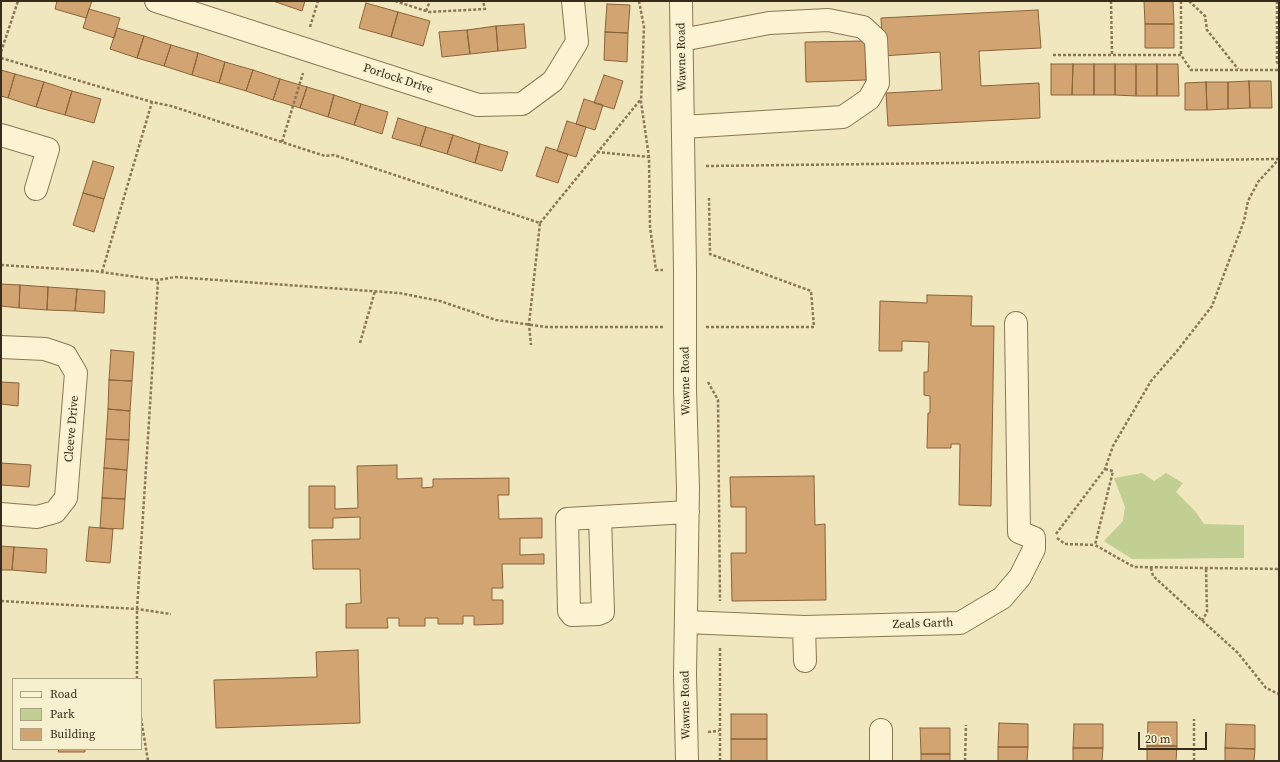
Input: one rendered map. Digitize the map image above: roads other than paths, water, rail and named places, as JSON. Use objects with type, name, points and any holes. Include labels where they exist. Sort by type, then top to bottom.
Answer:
[{"type":"street","name":"Porlock Drive","points":[[156,1],[478,105],[522,104],[553,81],[577,42],[573,1]]},
{"type":"street","name":"Wawne Road","points":[[681,1],[688,512],[685,675],[687,761]]},
{"type":"street","points":[[682,40],[770,23],[828,20],[863,27],[876,39],[878,83],[869,99],[843,117],[683,127]]},
{"type":"street","points":[[1,135],[48,149],[36,189]]},
{"type":"street","name":"Zeals Garth","points":[[686,622],[804,627],[960,623],[1002,598],[1020,577],[1034,549],[1034,538],[1019,532],[1016,323]]},
{"type":"street","name":"Cleeve Drive","points":[[1,347],[45,349],[66,356],[76,373],[66,498],[55,512],[37,517],[1,514]]},
{"type":"street","points":[[600,517],[603,612],[598,614],[572,615],[569,611],[567,519],[600,517],[688,512]]},
{"type":"street","points":[[804,627],[805,661]]},
{"type":"street","points":[[881,730],[881,761]]}]
